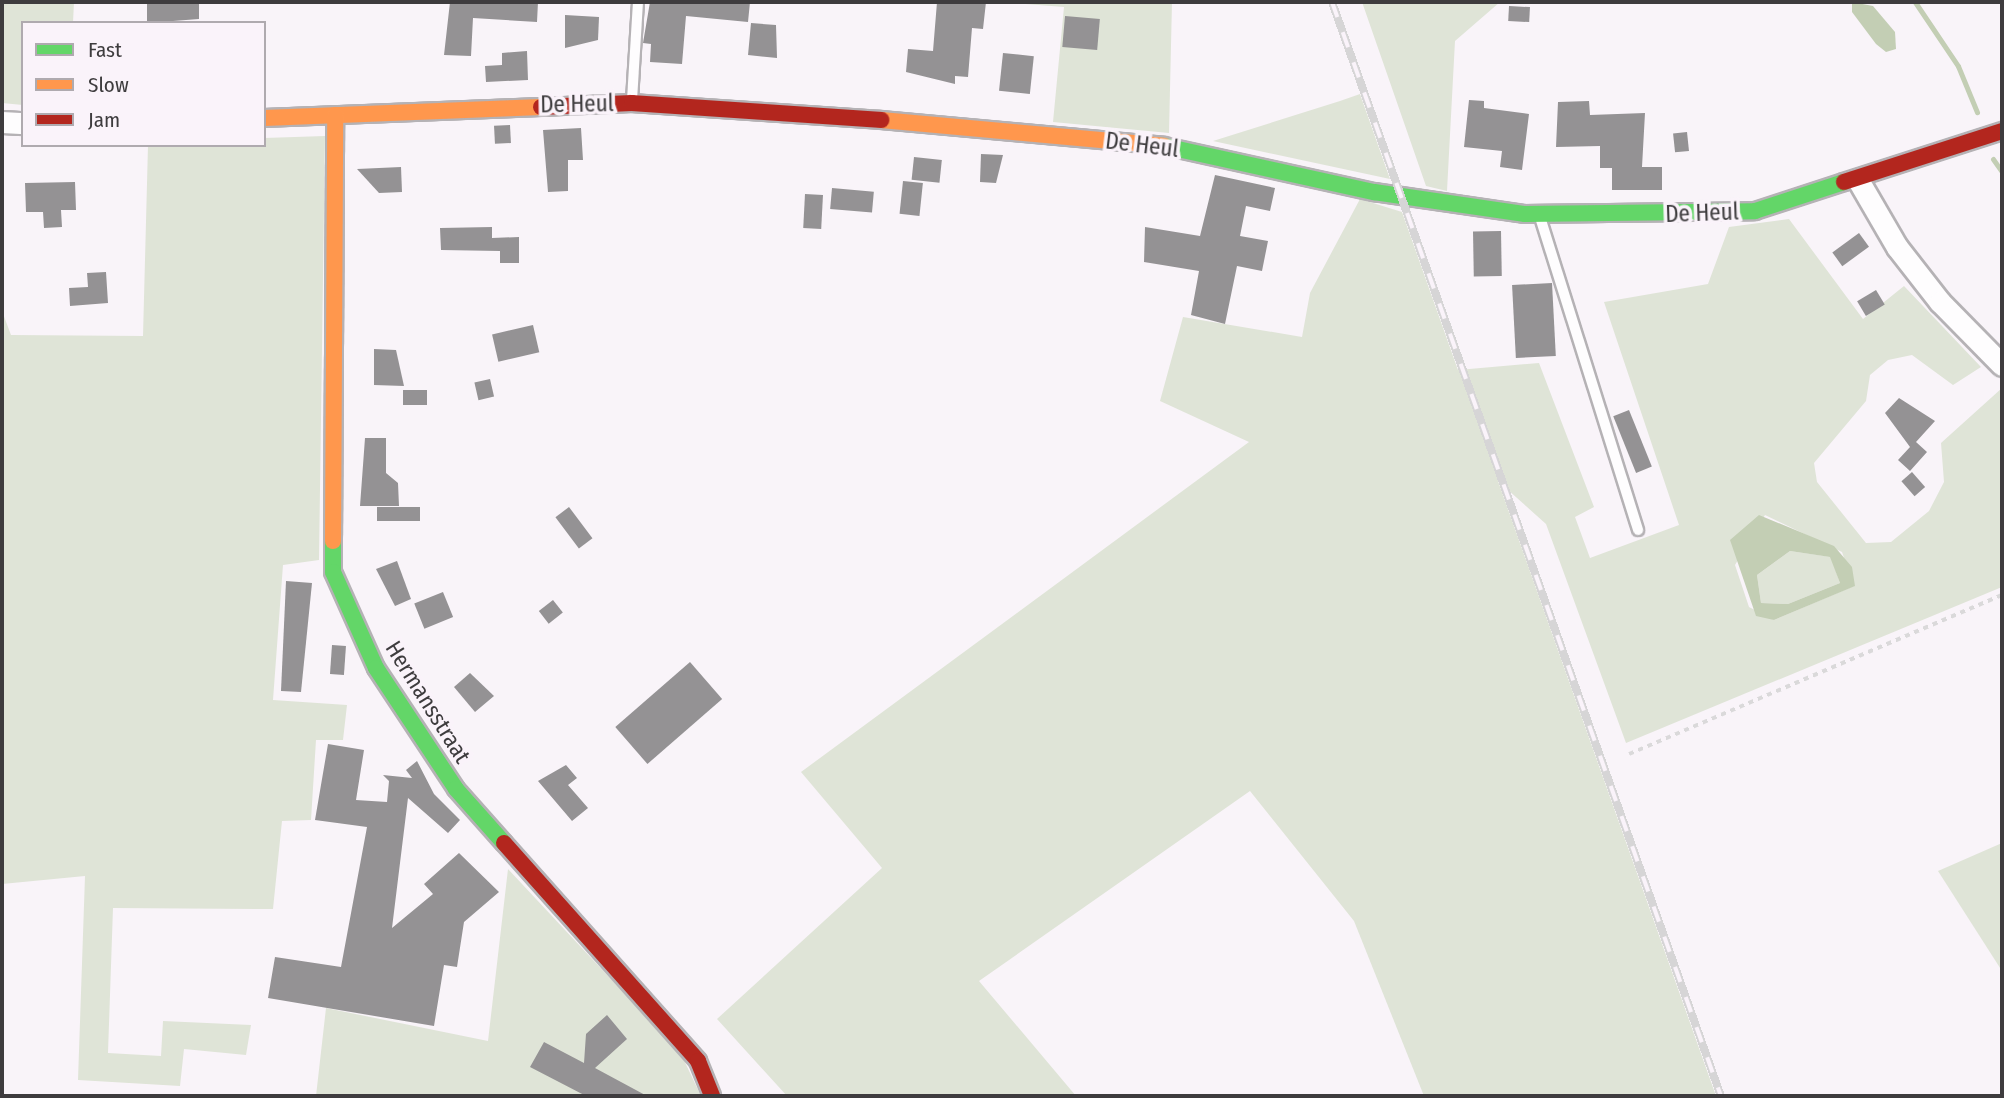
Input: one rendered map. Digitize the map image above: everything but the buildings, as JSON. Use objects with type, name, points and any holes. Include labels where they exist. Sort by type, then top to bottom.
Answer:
[{"type":"street","name":"De Heul","points":[[266,118],[632,103],[1173,147],[1374,192],[1539,214],[1755,211],[1858,180],[2002,131]]},
{"type":"street","name":"Hermansstraat","points":[[335,116],[333,572],[376,668],[456,789],[698,1060],[712,1096]]},
{"type":"street","points":[[2,122],[21,123]]},
{"type":"street","points":[[1858,180],[1897,247],[1940,302],[2002,365]]},
{"type":"lane","points":[[632,103],[638,2]]},
{"type":"lane","points":[[1539,214],[1639,530]]},
{"type":"path","points":[[1629,754],[2002,595]]},
{"type":"shaded area","points":[[2,2],[74,2],[73,21],[21,21],[21,105],[2,103]]},
{"type":"shaded area","points":[[1002,2],[1172,2],[1169,133],[1053,122],[1064,7]]},
{"type":"shaded area","points":[[1362,2],[1500,2],[1455,41],[1447,191],[1426,186]]},
{"type":"shaded area","points":[[1852,2],[1873,6],[1895,32],[1896,49],[1886,52],[1876,44],[1852,12]]},
{"type":"shaded area","points":[[1360,94],[1390,179],[1213,141],[1340,101]]},
{"type":"shaded area","points":[[325,136],[319,560],[283,565],[273,700],[347,705],[343,740],[316,740],[311,820],[282,821],[273,909],[113,908],[108,1053],[161,1056],[163,1021],[251,1025],[246,1055],[184,1049],[180,1086],[78,1080],[85,876],[2,884],[2,311],[11,335],[143,336],[148,147],[266,147],[266,138]]},
{"type":"shaded area","points":[[1360,199],[1402,212],[1458,370],[1539,363],[1594,507],[1575,517],[1590,558],[1679,525],[1604,302],[1708,284],[1729,227],[1789,219],[1863,319],[1904,286],[1981,367],[1953,385],[1912,355],[1888,360],[1870,375],[1866,401],[1814,463],[1817,482],[1866,543],[1891,542],[1929,511],[1944,482],[1941,443],[2002,388],[2002,587],[1626,743],[1546,524],[1498,481],[1716,1096],[1424,1096],[1354,921],[1250,791],[979,981],[1076,1096],[787,1096],[717,1019],[882,868],[801,772],[1249,442],[1160,401],[1183,317],[1302,337],[1310,293]],"holes":[[[1765,515],[1842,552],[1854,586],[1774,620],[1749,607],[1735,565]]]},
{"type":"shaded area","points":[[1759,515],[1834,546],[1852,567],[1855,586],[1774,620],[1756,616],[1730,540]],"holes":[[[1790,551],[1830,557],[1840,583],[1788,604],[1761,603],[1757,575]]]},
{"type":"shaded area","points":[[1790,551],[1831,557],[1840,583],[1788,604],[1761,603],[1757,575]]},
{"type":"shaded area","points":[[2002,843],[2002,971],[1938,871]]},
{"type":"shaded area","points":[[508,869],[681,1054],[701,1096],[316,1096],[326,1008],[488,1041]]},
{"type":"waterway","points":[[1915,2],[1958,66],[1977,112]]},
{"type":"waterway","points":[[1993,159],[2002,172]]},
{"type":"railway","points":[[1332,2],[1721,1096]]},
{"type":"traffic: fast","points":[[1164,146],[1374,192],[1525,214],[1755,211],[1844,182]]},
{"type":"traffic: fast","points":[[333,541],[333,572],[376,668],[456,789],[504,843]]},
{"type":"traffic: slow","points":[[266,118],[541,107]]},
{"type":"traffic: slow","points":[[333,541],[335,115]]},
{"type":"traffic: slow","points":[[881,120],[1164,146]]},
{"type":"traffic: jam","points":[[541,107],[632,103],[881,120]]},
{"type":"traffic: jam","points":[[1844,182],[2002,131]]},
{"type":"traffic: jam","points":[[504,843],[698,1061],[712,1096]]}]
